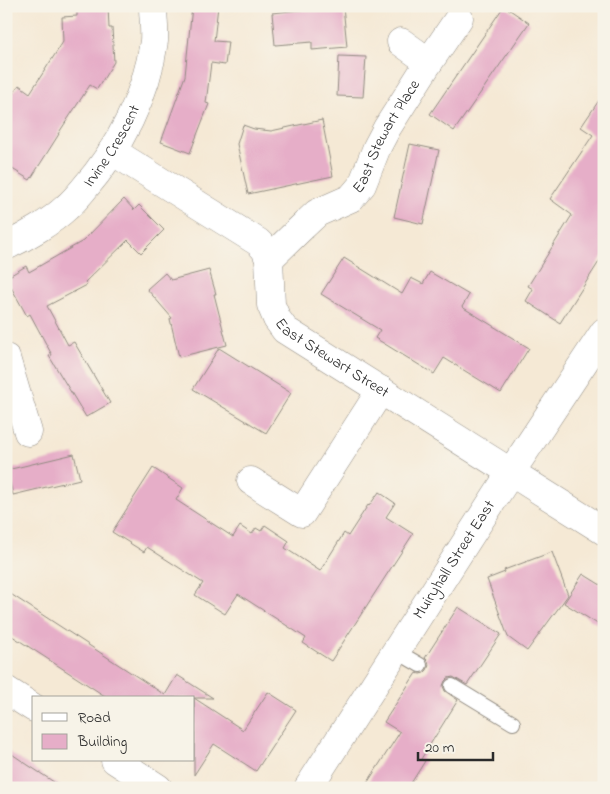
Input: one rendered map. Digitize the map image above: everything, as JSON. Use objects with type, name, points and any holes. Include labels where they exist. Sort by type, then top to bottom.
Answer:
[{"type":"street","name":"Irvine Crescent","points":[[6,246],[43,225],[68,207],[91,181],[112,151],[133,112],[147,74],[154,39],[153,6]]},
{"type":"street","name":"East Stewart Place","points":[[269,260],[317,213],[351,198],[362,185],[377,147],[387,128],[459,18]]},
{"type":"street","name":"East Stewart Place","points":[[402,42],[429,62]]},
{"type":"street","points":[[112,151],[258,242],[265,249],[269,260]]},
{"type":"street","name":"East Stewart Street","points":[[269,260],[270,305],[285,330],[604,531]]},
{"type":"street","name":"Muiryhall Street East","points":[[308,788],[604,332]]},
{"type":"street","points":[[6,358],[28,432]]},
{"type":"street","points":[[251,481],[302,513],[381,390]]},
{"type":"street","points":[[6,690],[32,707]]},
{"type":"street","points":[[118,762],[158,788]]},
{"type":"lane","points":[[396,651],[420,665]]},
{"type":"lane","points":[[452,686],[513,723]]},
{"type":"building","points":[[77,6],[108,6],[109,28],[112,28],[114,62],[97,89],[90,85],[30,180],[6,165],[6,103],[19,85],[30,93],[63,42],[62,17],[77,16]]},
{"type":"building","points":[[192,6],[218,6],[214,41],[228,42],[225,65],[211,63],[206,103],[209,104],[190,153],[161,142],[185,76]]},
{"type":"building","points":[[343,6],[347,47],[312,50],[312,42],[275,45],[272,13]]},
{"type":"building","points":[[504,6],[529,23],[454,131],[430,114]]},
{"type":"building","points":[[339,56],[366,57],[363,97],[337,96]]},
{"type":"building","points":[[604,93],[604,254],[560,323],[526,301],[533,289],[528,286],[572,215],[550,199],[593,135],[581,127]]},
{"type":"building","points":[[322,120],[333,176],[248,194],[237,144],[243,125],[254,129],[271,131]]},
{"type":"building","points":[[410,144],[439,150],[423,224],[394,217]]},
{"type":"building","points":[[124,199],[134,210],[139,205],[164,230],[141,253],[128,240],[85,282],[87,285],[47,306],[68,345],[74,342],[110,403],[86,417],[49,356],[52,355],[30,314],[27,316],[6,278],[26,266],[29,272],[83,241]]},
{"type":"building","points":[[344,258],[402,294],[411,278],[423,284],[430,272],[469,295],[462,307],[529,348],[501,393],[444,358],[434,374],[375,338],[380,330],[321,294]]},
{"type":"building","points":[[209,270],[227,345],[179,357],[170,319],[172,318],[147,289],[165,273],[171,280]]},
{"type":"building","points":[[219,348],[291,393],[266,433],[193,389]]},
{"type":"building","points":[[74,454],[80,479],[13,495],[7,470]]},
{"type":"building","points":[[153,468],[183,488],[176,500],[233,537],[240,526],[252,534],[256,528],[261,531],[265,525],[289,541],[285,548],[320,571],[344,533],[348,536],[368,505],[379,492],[395,503],[386,517],[413,534],[331,661],[303,643],[306,638],[238,594],[225,614],[195,595],[203,583],[147,547],[144,552],[112,532]]},
{"type":"building","points":[[552,552],[568,595],[527,651],[508,637],[487,579],[505,572],[504,570]]},
{"type":"building","points":[[583,574],[604,587],[604,628],[564,603]]},
{"type":"building","points":[[6,591],[165,695],[177,675],[213,698],[195,698],[195,696],[105,696],[6,632]]},
{"type":"building","points":[[458,607],[501,634],[467,685],[453,677],[445,681],[443,686],[445,691],[458,700],[421,759],[425,761],[408,788],[364,788],[400,732],[384,722],[416,673],[424,673],[427,670],[429,665],[425,658]]},
{"type":"building","points":[[268,692],[296,710],[256,771],[214,744],[194,775],[195,699],[243,730]]},
{"type":"building","points":[[6,750],[28,765],[63,788],[6,788]]}]
